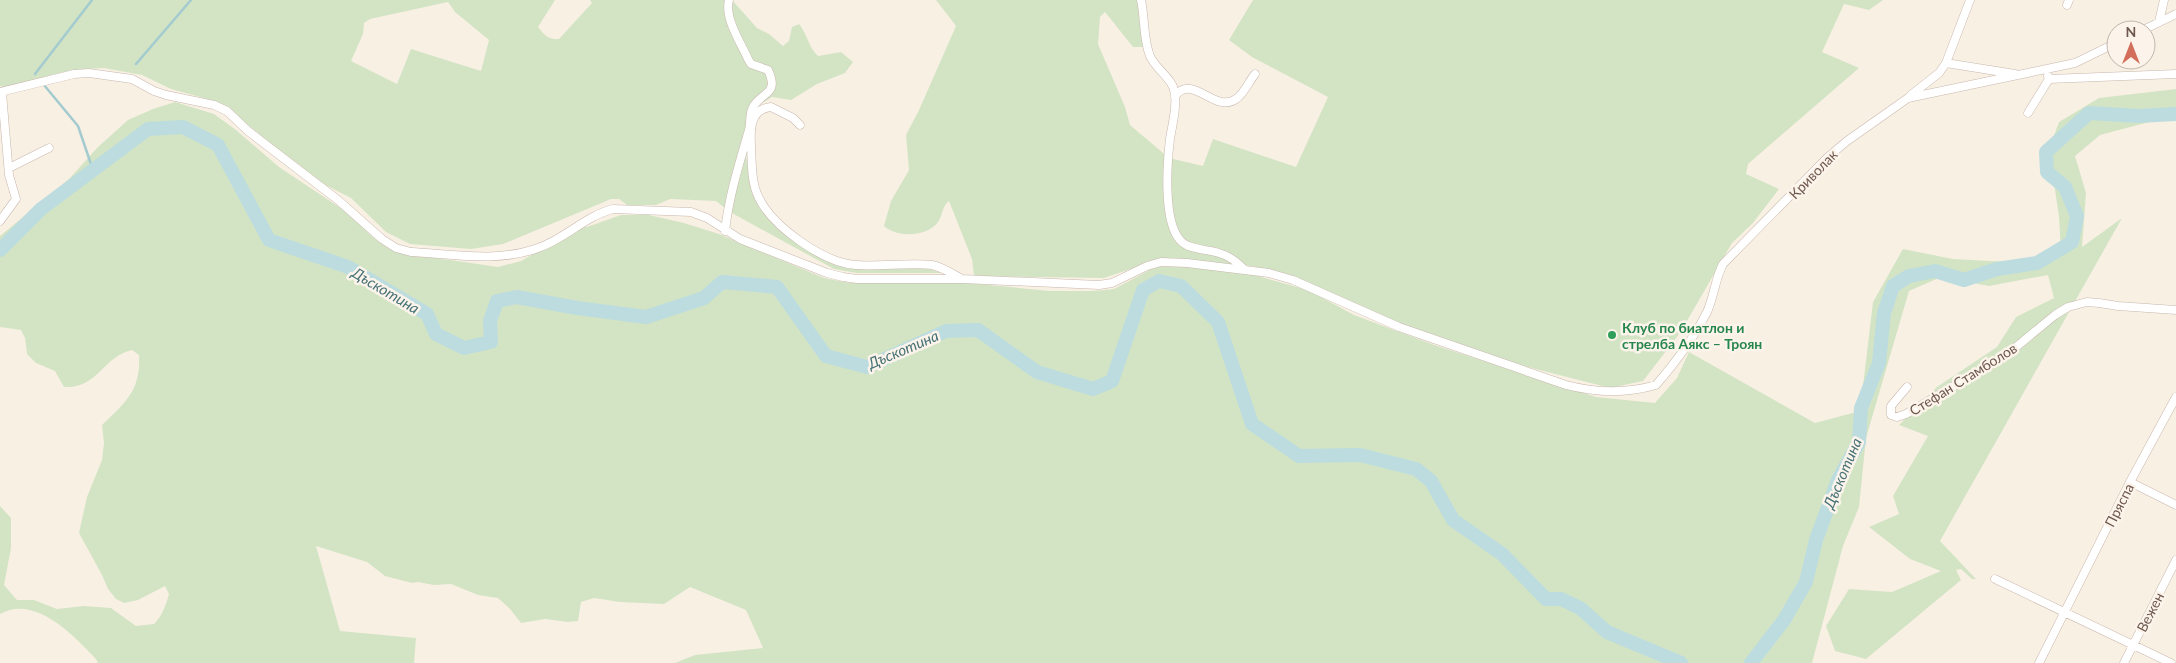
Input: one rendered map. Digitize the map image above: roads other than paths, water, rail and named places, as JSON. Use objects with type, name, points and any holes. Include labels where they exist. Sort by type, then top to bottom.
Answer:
[{"type":"street","points":[[725,231],[732,188],[749,128],[752,108],[769,92],[772,86],[768,70],[751,64],[748,59],[729,17],[729,0]]},
{"type":"street","points":[[1141,0],[1148,54],[1155,66],[1171,82],[1175,96],[1170,143],[1168,204],[1170,219],[1176,234],[1184,244],[1221,253],[1237,262],[1244,269]]},
{"type":"street","points":[[1908,98],[1930,82],[1946,63],[1970,0]]},
{"type":"street","points":[[2159,22],[2164,0]]},
{"type":"street","points":[[2156,24],[2176,14]]},
{"type":"street","name":"Криволак","points":[[1,92],[74,74],[90,74],[132,79],[166,95],[214,105],[227,111],[278,155],[338,200],[382,239],[396,248],[411,252],[508,256],[538,248],[563,237],[602,212],[613,209],[691,212],[707,218],[740,240],[827,274],[857,279],[962,279],[1099,285],[1118,281],[1148,266],[1161,262],[1244,269],[1269,273],[1293,280],[1400,328],[1586,390],[1618,393],[1656,385],[1684,350],[1707,311],[1723,264],[1846,141],[1908,98],[2075,63],[2106,48]]},
{"type":"street","points":[[1946,63],[2021,74]]},
{"type":"street","points":[[2028,113],[2049,79],[2047,69]]},
{"type":"street","points":[[1175,96],[1181,90],[1192,88],[1216,101],[1232,101],[1238,98],[1255,74]]},
{"type":"street","points":[[2049,79],[2176,74]]},
{"type":"street","points":[[0,221],[16,199],[9,175],[7,138],[2,116],[1,92]]},
{"type":"street","points":[[800,125],[792,118],[771,107],[760,111],[749,128],[754,180],[759,199],[774,218],[799,242],[824,257],[853,265],[932,265],[947,270],[962,279]]},
{"type":"street","points":[[9,168],[49,148]]},
{"type":"street","name":"Стефан Стамболов","points":[[1907,387],[1891,406],[1891,415],[1897,417],[1906,414],[2004,357],[2056,315],[2077,304],[2099,302],[2118,306],[2176,310]]},
{"type":"street","name":"Пряспа","points":[[2039,663],[2130,482],[2176,398]]},
{"type":"street","points":[[2130,482],[2176,505]]},
{"type":"street","name":"Вежен","points":[[2124,663],[2176,560]]},
{"type":"street","points":[[1995,578],[2064,613],[2171,663]]},
{"type":"waterway","points":[[35,74],[92,0]]},
{"type":"waterway","points":[[136,64],[191,0]]},
{"type":"waterway","points":[[44,85],[78,126],[93,170]]},
{"type":"waterway","name":"Дъскотина","points":[[1751,663],[1784,620],[1806,582],[1816,540],[1838,480],[1859,442],[1861,408],[1879,363],[1884,313],[1893,286],[1909,276],[1935,271],[1964,280],[1997,269],[2037,263],[2072,242],[2077,216],[2065,187],[2047,172],[2046,152],[2089,113],[2138,116],[2176,114]]},
{"type":"waterway","name":"Дъскотина","points":[[0,250],[41,209],[148,129],[183,127],[218,145],[269,240],[348,267],[427,314],[436,334],[464,348],[491,342],[490,321],[497,301],[517,297],[577,308],[646,317],[704,298],[722,282],[777,287],[826,356],[867,367],[946,331],[978,330],[1037,372],[1093,389],[1112,381],[1143,290],[1159,281],[1181,286],[1218,322],[1252,424],[1299,456],[1360,455],[1416,469],[1431,481],[1453,520],[1502,554],[1546,599],[1561,599],[1580,608],[1607,632],[1681,663]]},
{"type":"place","name":"Клуб по биатлон и стрелба Аякс – Троян","points":[[1612,335]]}]
